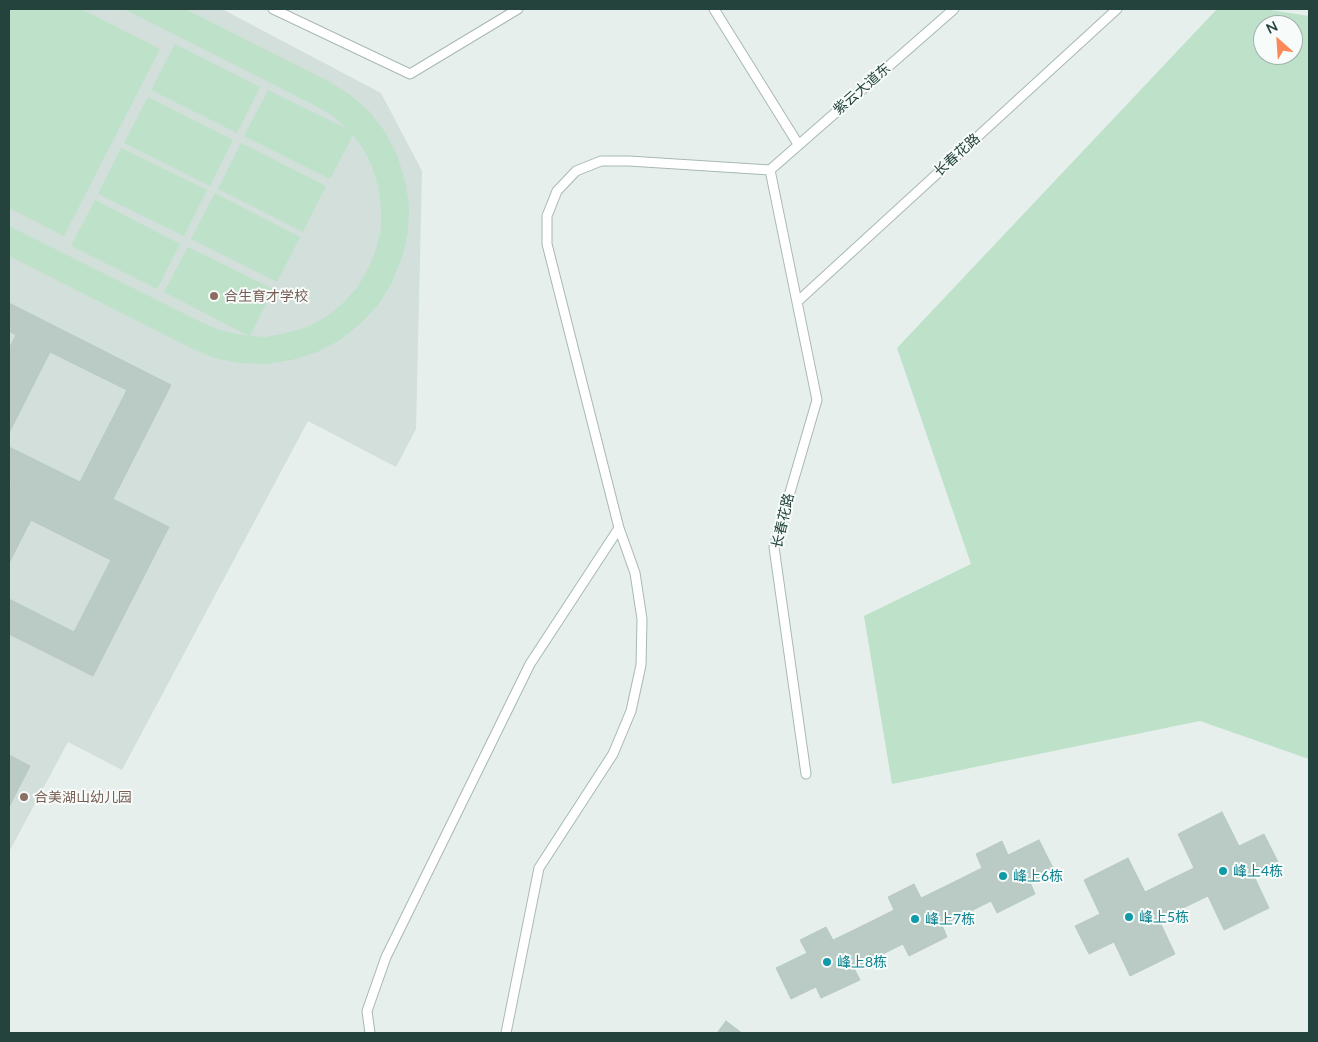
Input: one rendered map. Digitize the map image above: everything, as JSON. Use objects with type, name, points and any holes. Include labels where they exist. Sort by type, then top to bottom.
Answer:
[{"type":"lane","points":[[273,9],[410,74],[518,9]]},
{"type":"lane","points":[[714,9],[798,144]]},
{"type":"lane","name":"紫云大道东","points":[[770,170],[954,9]]},
{"type":"lane","name":"长春花路","points":[[797,302],[1117,9]]},
{"type":"lane","points":[[506,1033],[539,868],[613,754],[631,711],[641,665],[642,619],[635,573],[619,528],[547,244],[547,216],[557,191],[576,171],[601,161],[770,170]]},
{"type":"lane","name":"长春花路","points":[[770,170],[817,400],[774,547],[806,774]]},
{"type":"lane","points":[[370,1033],[367,1011],[386,958],[508,708],[530,664],[619,528]]},
{"type":"shaded area","name":"合生育才学校","points":[[9,9],[222,9],[381,93],[422,171],[416,429],[396,467],[308,421],[122,770],[68,742],[9,852]]},
{"type":"green space","points":[[9,9],[81,9],[160,49],[64,236],[9,208]]},
{"type":"green space","points":[[124,9],[185,9],[328,81],[349,94],[369,111],[385,132],[397,155],[405,180],[409,206],[408,232],[402,257],[392,282],[379,304],[361,323],[340,340],[317,352],[292,360],[266,364],[240,363],[214,358],[9,256],[9,226],[203,323],[223,331],[249,336],[164,292],[188,247],[273,289],[250,336],[265,337],[307,327],[326,317],[357,288],[368,269],[381,229],[381,207],[378,186],[372,166],[353,135],[330,179],[244,136],[268,90],[347,129],[333,116],[314,105]]},
{"type":"green space","points":[[1217,9],[1264,9],[1303,15],[1253,15],[1253,65],[1303,65],[1303,15],[1309,16],[1309,759],[1200,721],[892,784],[864,616],[971,564],[897,348]]},
{"type":"green space","points":[[175,44],[260,87],[237,133],[151,90]]},
{"type":"green space","points":[[148,97],[233,140],[210,186],[124,143]]},
{"type":"green space","points":[[241,143],[326,186],[303,232],[218,189]]},
{"type":"green space","points":[[121,148],[207,190],[184,236],[98,194]]},
{"type":"green space","points":[[215,193],[300,237],[277,282],[191,239]]},
{"type":"green space","points":[[95,200],[180,244],[157,289],[71,246]]},
{"type":"building","points":[[9,303],[171,385],[113,499],[169,527],[93,676],[9,634],[9,599],[74,632],[111,560],[31,520],[9,563],[9,486],[12,480],[9,481],[9,447],[80,482],[127,390],[50,352],[9,433],[9,349],[16,335],[9,331]]},
{"type":"building","points":[[9,755],[30,766],[9,807]]},
{"type":"building","name":"峰上4栋","points":[[1222,812],[1239,846],[1264,834],[1278,862],[1253,874],[1269,908],[1224,930],[1208,896],[1183,908],[1169,880],[1194,868],[1178,834]]},
{"type":"building","name":"峰上6栋","points":[[1039,840],[1054,870],[1030,882],[1035,894],[997,913],[991,901],[967,913],[952,883],[982,868],[976,854],[1002,841],[1008,855]]},
{"type":"building","name":"峰上5栋","points":[[1128,858],[1145,892],[1169,880],[1183,908],[1159,920],[1175,954],[1130,976],[1114,942],[1089,954],[1075,926],[1100,914],[1084,880]]},
{"type":"building","name":"峰上7栋","points":[[952,883],[967,913],[942,925],[947,937],[909,956],[903,944],[879,956],[864,925],[894,910],[888,897],[914,884],[921,898]]},
{"type":"building","name":"峰上8栋","points":[[864,925],[879,956],[854,968],[860,980],[821,998],[816,987],[791,999],[776,968],[807,953],[800,940],[826,927],[833,940]]},
{"type":"building","points":[[726,1021],[742,1033],[717,1033]]},
{"type":"place","name":"合生育才学校","points":[[214,296]]},
{"type":"place","name":"合美湖山幼儿园","points":[[24,797]]},
{"type":"place","name":"峰上4栋","points":[[1223,871]]},
{"type":"place","name":"峰上6栋","points":[[1003,876]]},
{"type":"place","name":"峰上5栋","points":[[1129,917]]},
{"type":"place","name":"峰上7栋","points":[[915,919]]},
{"type":"place","name":"峰上8栋","points":[[827,962]]}]
